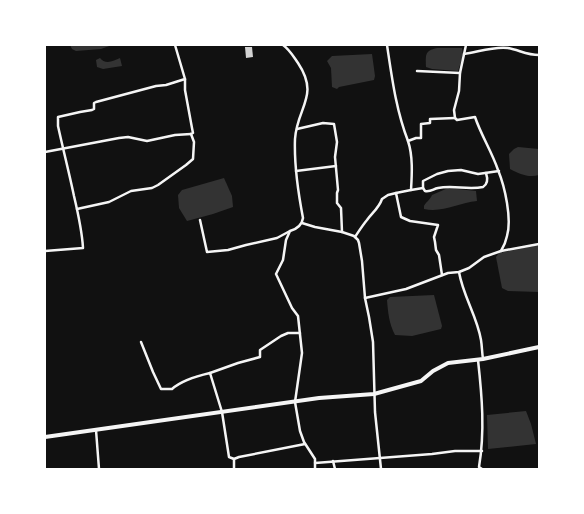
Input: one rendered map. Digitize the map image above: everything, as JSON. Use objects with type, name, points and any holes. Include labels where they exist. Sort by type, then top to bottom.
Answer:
[{"type":"highway","points":[[45,437],[319,398],[374,394],[421,381],[433,371],[448,363],[483,359],[539,347]]},
{"type":"street","points":[[77,209],[109,202],[130,191],[152,188],[164,182],[193,159],[194,142],[191,134],[193,133],[184,79],[175,45]]},
{"type":"street","points":[[200,220],[207,252],[228,250],[277,238],[296,229],[302,222],[303,218],[296,171],[296,130],[301,112],[307,99],[307,81],[306,76],[292,54],[283,45]]},
{"type":"street","points":[[387,45],[392,87],[410,149],[412,178],[411,190]]},
{"type":"street","points":[[455,118],[454,110],[459,91],[460,73],[466,45]]},
{"type":"street","points":[[464,54],[503,48],[525,54],[539,55]]},
{"type":"street","points":[[417,71],[460,73]]},
{"type":"street","points":[[45,251],[83,248],[72,182],[58,126],[58,117],[92,110],[94,109],[94,103],[96,102],[156,86],[166,86],[184,79]]},
{"type":"street","points":[[408,141],[421,138],[421,124],[430,123],[430,119],[455,118],[457,120],[474,117],[499,171],[506,202],[508,228],[506,240],[501,250]]},
{"type":"street","points":[[296,130],[322,123],[334,124],[338,190],[337,203],[341,208],[342,232]]},
{"type":"street","points":[[45,152],[119,138],[128,137],[147,141],[175,135],[191,134]]},
{"type":"street","points":[[296,171],[336,166]]},
{"type":"street","points":[[423,188],[424,181],[437,174],[448,171],[461,170],[478,174],[499,171]]},
{"type":"street","points":[[355,237],[376,211],[382,199],[388,195],[423,188],[429,192],[436,188],[456,186],[469,188],[483,187],[487,183],[486,173]]},
{"type":"street","points":[[396,193],[401,217],[410,221],[438,225],[434,237],[436,250],[439,255],[442,276]]},
{"type":"street","points":[[302,222],[315,227],[342,232],[355,237],[360,243],[366,298],[370,317],[374,394],[381,469]]},
{"type":"street","points":[[290,231],[286,240],[283,260],[276,274],[292,308],[298,316],[302,353],[295,402],[300,431],[315,459],[315,469]]},
{"type":"street","points":[[366,298],[406,289],[448,273],[459,272],[469,268],[484,257],[501,250],[539,244]]},
{"type":"street","points":[[459,272],[462,285],[478,327],[483,359]]},
{"type":"street","points":[[141,342],[161,389],[172,389],[185,381],[260,357],[260,350],[281,336],[288,333],[300,333]]},
{"type":"street","points":[[478,359],[482,401],[482,451],[480,468]]},
{"type":"street","points":[[210,373],[222,412],[229,457],[234,459],[255,453],[306,444]]},
{"type":"street","points":[[96,430],[99,469]]},
{"type":"street","points":[[315,463],[455,451],[482,451]]},
{"type":"street","points":[[234,459],[234,469]]},
{"type":"street","points":[[333,461],[335,469]]},
{"type":"shaded area","points":[[70,45],[112,45],[101,49],[76,51],[72,49]]},
{"type":"shaded area","points":[[437,48],[462,48],[463,56],[458,71],[432,69],[426,67],[428,52]]},
{"type":"shaded area","points":[[372,54],[375,76],[374,80],[339,87],[337,89],[332,87],[331,68],[327,61],[332,56]]},
{"type":"shaded area","points":[[100,58],[107,62],[120,58],[122,66],[103,69],[97,67],[96,60]]},
{"type":"shaded area","points":[[518,147],[539,149],[539,175],[528,176],[510,169],[509,154]]},
{"type":"shaded area","points":[[224,178],[232,196],[233,207],[187,221],[179,208],[178,195],[182,190]]},
{"type":"shaded area","points":[[448,188],[476,191],[477,201],[444,209],[424,209],[424,206],[432,195]]},
{"type":"shaded area","points":[[539,245],[539,292],[508,291],[502,288],[496,257],[499,253]]},
{"type":"shaded area","points":[[434,295],[442,326],[441,329],[412,336],[395,335],[390,322],[387,300],[390,297]]},
{"type":"shaded area","points":[[526,411],[536,444],[488,449],[487,415]]},
{"type":"building","points":[[245,47],[252,47],[253,57],[246,58]]}]
